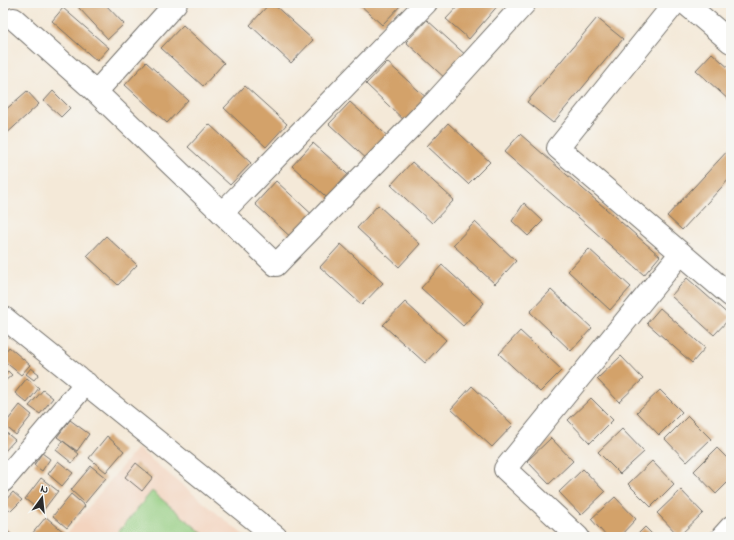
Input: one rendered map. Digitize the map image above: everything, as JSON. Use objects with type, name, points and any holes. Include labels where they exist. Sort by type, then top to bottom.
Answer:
[{"type":"street","points":[[96,92],[176,3]]},
{"type":"street","points":[[222,213],[426,3]]},
{"type":"street","points":[[14,18],[96,92],[276,265],[436,101],[525,3]]},
{"type":"street","points":[[675,3],[558,148],[731,296]]},
{"type":"street","points":[[685,3],[731,42]]},
{"type":"street","points":[[578,537],[505,469],[682,253]]},
{"type":"street","points":[[3,317],[276,537]]},
{"type":"street","points":[[3,481],[86,383]]},
{"type":"street","points":[[722,537],[731,527]]},
{"type":"shaded area","points":[[137,448],[246,537],[64,537]]},
{"type":"green space","points":[[152,491],[207,537],[114,537]]},
{"type":"building","points":[[82,3],[104,3],[124,24],[108,39],[78,7]]},
{"type":"building","points":[[270,3],[272,3],[313,40],[291,63],[250,25]]},
{"type":"building","points":[[358,3],[403,3],[382,25]]},
{"type":"building","points":[[461,3],[500,3],[469,39],[446,19]]},
{"type":"building","points":[[63,8],[109,48],[97,61],[52,21]]},
{"type":"building","points":[[597,18],[623,39],[553,123],[527,102]]},
{"type":"building","points":[[427,20],[469,58],[448,81],[406,42]]},
{"type":"building","points":[[183,25],[224,63],[203,86],[161,48]]},
{"type":"building","points":[[712,53],[731,70],[731,102],[696,70]]},
{"type":"building","points":[[146,62],[188,100],[167,123],[125,85]]},
{"type":"building","points":[[387,62],[429,100],[407,123],[366,84]]},
{"type":"building","points":[[245,86],[287,124],[266,147],[224,108]]},
{"type":"building","points":[[27,91],[39,104],[3,137],[3,112]]},
{"type":"building","points":[[53,91],[70,108],[61,117],[44,101]]},
{"type":"building","points":[[350,102],[392,140],[371,163],[329,124]]},
{"type":"building","points":[[448,123],[490,162],[468,184],[427,146]]},
{"type":"building","points":[[209,124],[251,163],[230,185],[188,147]]},
{"type":"building","points":[[520,134],[660,256],[644,275],[504,152]]},
{"type":"building","points":[[313,143],[355,181],[334,204],[292,166]]},
{"type":"building","points":[[731,147],[731,177],[682,230],[667,216]]},
{"type":"building","points":[[412,162],[454,200],[432,223],[391,185]]},
{"type":"building","points":[[276,181],[318,220],[296,242],[255,204]]},
{"type":"building","points":[[524,203],[543,221],[528,236],[512,221]]},
{"type":"building","points":[[378,205],[420,244],[399,267],[357,228]]},
{"type":"building","points":[[475,222],[516,261],[495,284],[453,245]]},
{"type":"building","points":[[106,236],[137,265],[118,285],[87,256]]},
{"type":"building","points":[[341,244],[383,283],[362,305],[320,267]]},
{"type":"building","points":[[589,249],[631,287],[610,310],[568,271]]},
{"type":"building","points":[[442,265],[484,303],[463,326],[421,288]]},
{"type":"building","points":[[687,278],[731,317],[714,335],[671,296]]},
{"type":"building","points":[[551,290],[592,328],[571,351],[530,312]]},
{"type":"building","points":[[405,302],[446,340],[425,363],[383,325]]},
{"type":"building","points":[[660,308],[705,348],[692,363],[647,323]]},
{"type":"building","points":[[520,331],[562,370],[540,392],[499,354]]},
{"type":"building","points":[[9,347],[30,365],[21,375],[3,360],[3,355]]},
{"type":"building","points":[[621,356],[643,379],[619,402],[597,379]]},
{"type":"building","points":[[31,368],[39,374],[34,380],[26,374]]},
{"type":"building","points":[[8,371],[12,375],[5,381],[3,376]]},
{"type":"building","points":[[27,378],[39,388],[27,403],[15,393]]},
{"type":"building","points":[[472,386],[513,425],[492,447],[451,409]]},
{"type":"building","points":[[43,390],[53,398],[40,414],[29,406]]},
{"type":"building","points":[[660,390],[682,412],[659,435],[637,412]]},
{"type":"building","points":[[591,398],[613,420],[590,443],[568,420]]},
{"type":"building","points":[[20,405],[32,415],[16,435],[4,425]]},
{"type":"building","points":[[688,416],[711,439],[687,462],[665,439]]},
{"type":"building","points":[[70,420],[89,434],[77,451],[57,437]]},
{"type":"building","points":[[622,429],[644,452],[620,474],[598,452]]},
{"type":"building","points":[[3,430],[15,440],[4,452],[3,451]]},
{"type":"building","points":[[107,436],[124,451],[106,472],[89,458]]},
{"type":"building","points":[[551,438],[573,461],[549,484],[527,461]]},
{"type":"building","points":[[63,441],[79,454],[72,463],[56,450]]},
{"type":"building","points":[[717,448],[731,462],[731,479],[716,494],[694,471]]},
{"type":"building","points":[[42,453],[50,459],[42,471],[34,465]]},
{"type":"building","points":[[58,461],[73,473],[62,486],[48,474]]},
{"type":"building","points":[[652,461],[674,484],[651,507],[628,484]]},
{"type":"building","points":[[136,463],[153,477],[142,491],[125,477]]},
{"type":"building","points":[[91,466],[106,478],[85,503],[71,490]]},
{"type":"building","points":[[583,469],[605,492],[581,515],[559,492]]},
{"type":"building","points":[[41,478],[58,491],[42,512],[25,499]]},
{"type":"building","points":[[681,490],[703,513],[679,536],[657,513]]},
{"type":"building","points":[[13,492],[22,500],[11,511],[3,503]]},
{"type":"building","points":[[71,494],[85,506],[67,528],[53,516]]},
{"type":"building","points":[[615,497],[636,519],[619,537],[607,537],[591,519]]},
{"type":"building","points":[[46,517],[65,533],[61,537],[34,537],[31,535]]},
{"type":"building","points":[[3,527],[7,531],[15,537],[3,537]]},
{"type":"building","points":[[645,527],[655,537],[635,537]]}]
